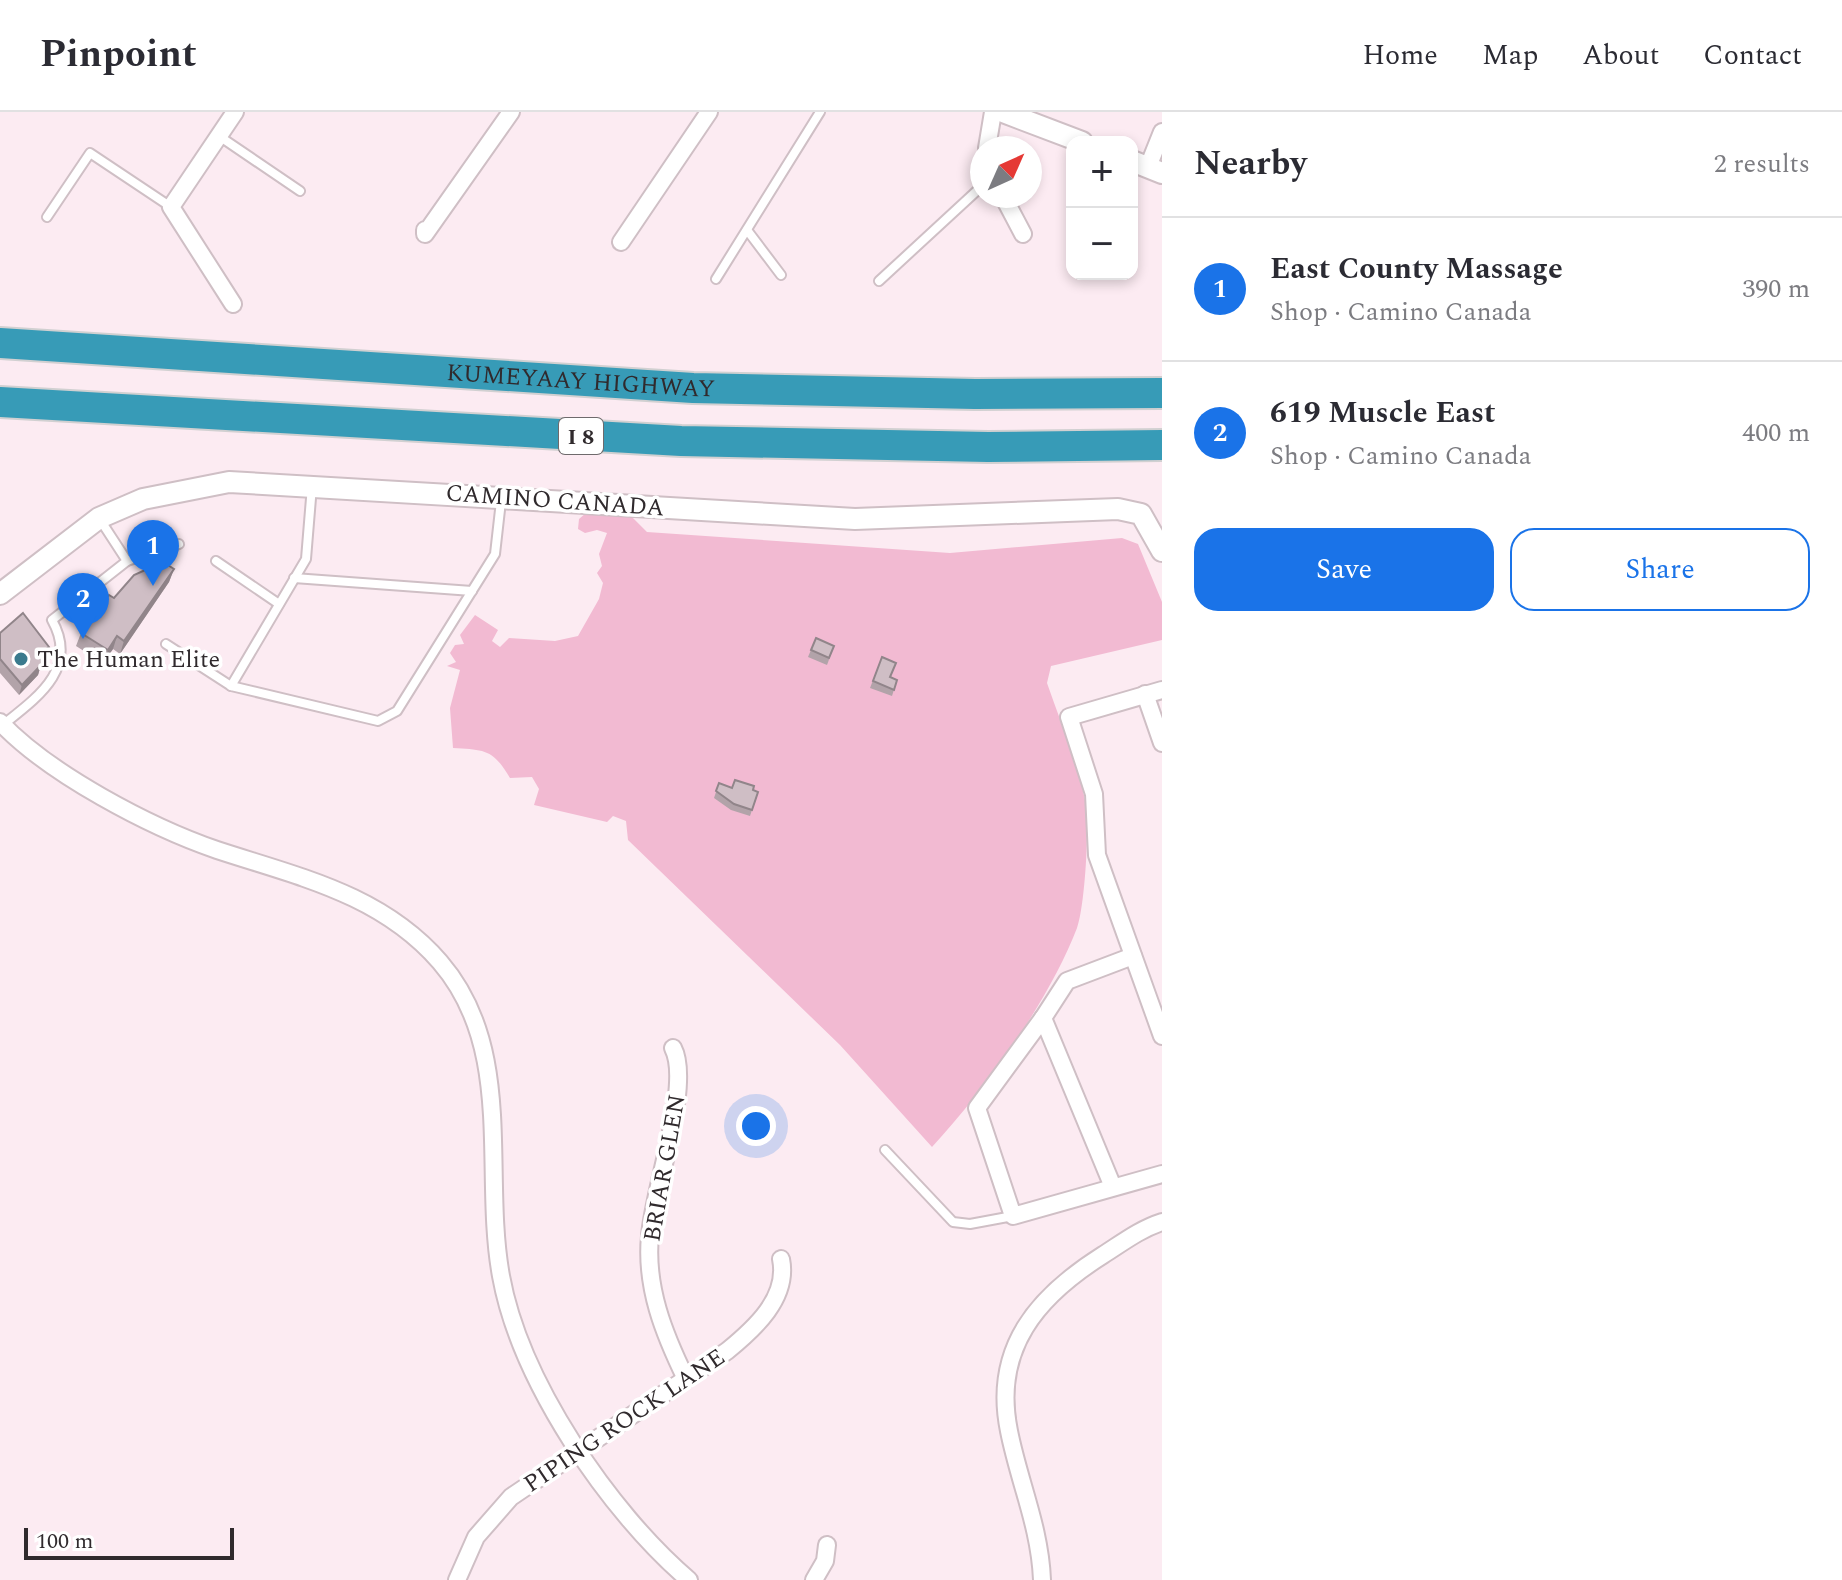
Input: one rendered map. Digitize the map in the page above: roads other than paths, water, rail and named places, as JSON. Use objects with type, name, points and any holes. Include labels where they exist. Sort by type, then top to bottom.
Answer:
[{"type":"highway","points":[[0,326],[77,347]]},
{"type":"highway","name":"KUMEYAAY HIGHWAY","points":[[0,343],[693,388],[975,394],[1162,393]]},
{"type":"highway","name":"I 8","points":[[0,402],[681,441],[988,447],[1162,445]]},
{"type":"street","points":[[233,304],[171,207],[235,112]]},
{"type":"street","points":[[425,230],[425,234],[511,112]]},
{"type":"street","points":[[621,242],[709,112]]},
{"type":"street","points":[[989,136],[993,112]]},
{"type":"street","points":[[1003,112],[1066,136]]},
{"type":"street","points":[[1147,167],[1162,132]]},
{"type":"street","points":[[1009,208],[1023,234]]},
{"type":"street","name":"CAMINO CANADA","points":[[0,594],[99,518],[143,499],[229,482],[855,519],[1118,509],[1141,514],[1162,551]]},
{"type":"street","points":[[1162,743],[1154,692],[1069,717],[1094,794],[1097,855],[1162,1036]]},
{"type":"street","points":[[2,723],[15,738],[59,768],[146,821],[214,849],[365,901],[406,927],[442,964],[471,1009],[489,1073],[496,1241],[508,1308],[533,1372],[581,1451],[628,1519],[689,1580]]},
{"type":"street","points":[[1133,956],[1067,981],[977,1108],[1013,1216],[1162,1174]]},
{"type":"street","points":[[1043,1018],[1113,1187]]},
{"type":"street","name":"BRIAR GLEN","points":[[673,1048],[680,1074],[653,1208],[649,1249],[659,1316],[686,1379]]},
{"type":"street","points":[[1042,1580],[1034,1514],[1007,1413],[1008,1376],[1015,1348],[1040,1304],[1061,1283],[1140,1231],[1162,1222]]},
{"type":"street","name":"PIPING ROCK LANE","points":[[457,1580],[476,1537],[498,1509],[740,1341],[764,1315],[780,1289],[783,1277],[781,1259]]},
{"type":"street","points":[[814,1580],[822,1568],[827,1545]]},
{"type":"lane","points":[[716,279],[820,112]]},
{"type":"lane","points":[[219,136],[300,191]]},
{"type":"lane","points":[[47,217],[90,153],[171,207]]},
{"type":"lane","points":[[879,281],[970,197]]},
{"type":"lane","points":[[747,230],[781,275]]},
{"type":"lane","points":[[231,686],[306,559],[313,485]]},
{"type":"lane","points":[[166,644],[231,686],[378,721],[397,711],[495,554],[502,496]]},
{"type":"lane","points":[[99,518],[127,561]]},
{"type":"lane","points":[[2,723],[40,695],[56,669],[61,654],[60,635],[52,620],[127,561],[179,544]]},
{"type":"lane","points":[[216,561],[279,604]]},
{"type":"lane","points":[[294,578],[472,591]]},
{"type":"lane","points":[[885,1150],[953,1222],[970,1224],[1013,1216]]},
{"type":"place","name":"East County Massage","points":[[153,586]]},
{"type":"place","name":"619 Muscle East","points":[[83,639]]},
{"type":"place","name":"The Human Elite","points":[[21,659]]}]
